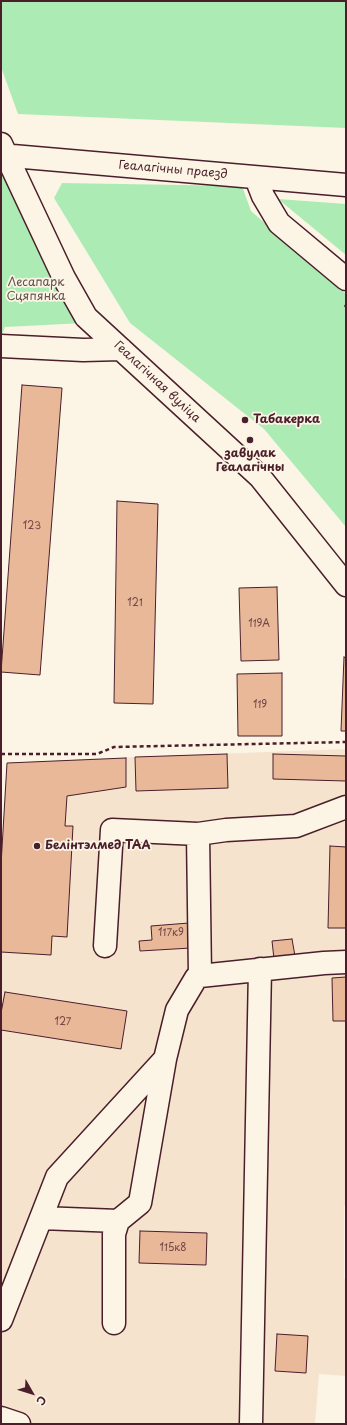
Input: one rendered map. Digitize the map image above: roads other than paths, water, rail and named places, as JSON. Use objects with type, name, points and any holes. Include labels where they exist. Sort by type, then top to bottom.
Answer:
[{"type":"street","name":"Геалагічны праезд","points":[[2,151],[256,178],[346,185]]},
{"type":"street","name":"Геалагічная вуліца","points":[[2,151],[64,278],[86,317],[260,477],[346,584]]},
{"type":"street","points":[[256,178],[263,196],[279,223],[346,279]]},
{"type":"street","points":[[1,346],[83,350],[121,349]]},
{"type":"street","points":[[105,946],[112,830],[198,834],[226,830],[296,826],[346,807]]},
{"type":"street","points":[[198,834],[200,976]]},
{"type":"street","points":[[114,1323],[114,1234],[118,1221],[140,1203],[165,1059],[177,1010],[196,978],[200,976],[260,969],[346,962]]},
{"type":"street","points":[[252,1424],[260,969]]},
{"type":"street","points":[[1,1320],[57,1177],[165,1059]]},
{"type":"street","points":[[41,1218],[118,1221]]},
{"type":"street","points":[[1,1418],[19,1424]]},
{"type":"place","name":"Табакерка","points":[[245,420]]},
{"type":"place","name":"завулак Геалагічны","points":[[250,440]]},
{"type":"place","name":"Белінтэлмед ТАА","points":[[37,846]]},
{"type":"park label","name":"Лесапарк Сцяпянка","points":[[36,290]]}]
